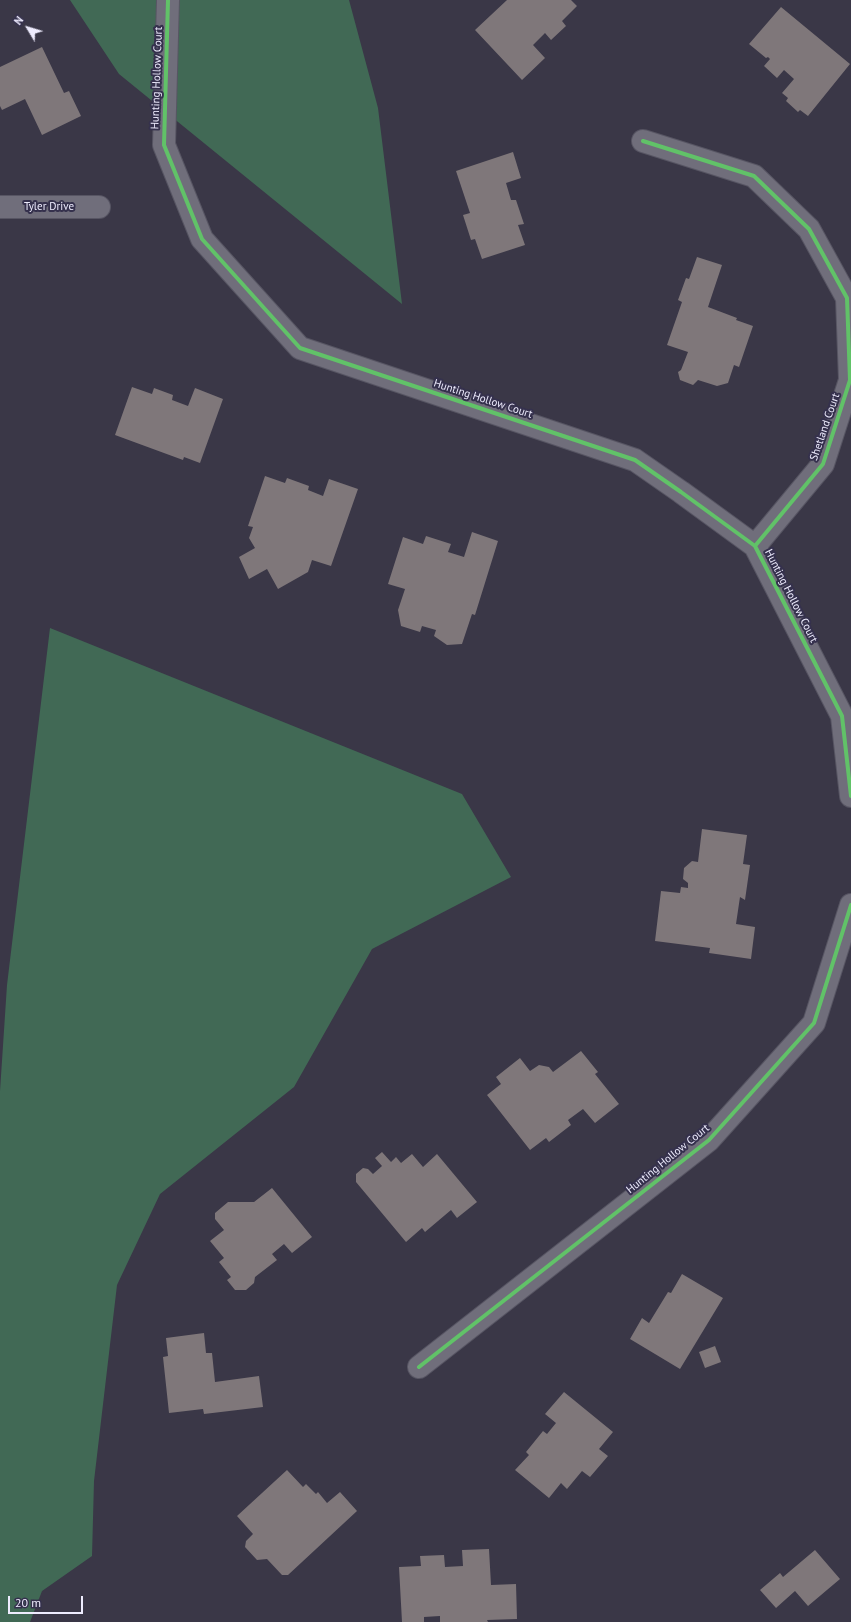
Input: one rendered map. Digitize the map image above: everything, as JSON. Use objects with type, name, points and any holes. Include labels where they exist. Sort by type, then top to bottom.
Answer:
[{"type":"street","name":"Hunting Hollow Court","points":[[168,0],[164,145],[202,239],[300,348],[634,460],[682,492],[755,546],[842,716],[851,796]]},
{"type":"street","name":"Shetland Court","points":[[643,141],[754,176],[809,229],[847,298],[850,380],[823,464],[755,546]]},
{"type":"street","name":"Tyler Drive","points":[[0,207],[99,207]]},
{"type":"street","name":"Hunting Hollow Court","points":[[419,1367],[709,1140],[814,1023],[851,905]]},
{"type":"green space","points":[[70,0],[349,0],[378,108],[402,304],[119,74]]},
{"type":"green space","points":[[50,628],[462,794],[511,877],[372,949],[294,1087],[160,1194],[117,1285],[94,1481],[92,1556],[42,1591],[30,1622],[0,1622],[0,1091],[7,985]]},
{"type":"building","points":[[507,0],[571,0],[577,6],[562,21],[566,26],[551,40],[545,33],[533,45],[545,58],[522,80],[475,30]]},
{"type":"building","points":[[781,7],[850,64],[808,116],[800,110],[798,112],[786,101],[788,98],[782,93],[794,79],[784,70],[777,78],[764,66],[770,59],[768,57],[766,58],[749,44]]},
{"type":"building","points":[[42,47],[64,93],[69,91],[81,116],[42,135],[25,99],[2,110],[0,106],[0,67]]},
{"type":"building","points":[[513,152],[521,178],[506,183],[511,200],[516,200],[524,224],[518,225],[525,245],[482,259],[475,239],[471,240],[463,215],[470,213],[456,171]]},
{"type":"building","points":[[697,257],[722,265],[708,307],[753,326],[739,367],[734,365],[728,383],[717,386],[698,380],[693,385],[680,380],[678,372],[681,370],[688,352],[667,345],[682,302],[678,300],[686,278],[689,279]]},
{"type":"building","points":[[132,387],[152,394],[154,388],[173,395],[172,400],[188,406],[195,388],[223,399],[200,463],[184,457],[183,460],[115,435]]},
{"type":"building","points":[[265,476],[285,483],[287,478],[309,486],[308,490],[323,496],[329,479],[358,489],[331,566],[312,560],[308,572],[278,589],[267,569],[249,579],[239,557],[255,548],[249,538],[253,527],[248,526]]},
{"type":"building","points":[[472,532],[498,541],[475,615],[472,614],[462,644],[447,645],[434,636],[436,630],[422,626],[420,632],[401,626],[398,610],[405,589],[388,584],[403,537],[423,544],[426,536],[451,544],[448,552],[464,557]]},
{"type":"building","points":[[702,829],[747,835],[743,864],[750,865],[745,900],[740,897],[736,924],[755,927],[751,959],[709,953],[710,948],[655,941],[661,891],[680,893],[681,887],[688,888],[688,883],[683,879],[684,868],[692,861],[698,862]]},
{"type":"building","points":[[581,1051],[598,1072],[595,1074],[619,1104],[595,1123],[583,1109],[568,1120],[571,1125],[549,1142],[546,1138],[530,1150],[487,1095],[501,1084],[496,1077],[520,1058],[530,1071],[539,1065],[549,1067],[553,1072]]},
{"type":"building","points":[[382,1152],[391,1162],[396,1157],[401,1163],[412,1154],[423,1167],[437,1154],[477,1202],[457,1218],[451,1210],[425,1232],[422,1228],[406,1242],[356,1182],[356,1174],[363,1168],[368,1169],[373,1174],[382,1166],[375,1158]]},
{"type":"building","points":[[272,1188],[312,1237],[292,1253],[284,1244],[272,1254],[277,1260],[255,1277],[254,1283],[246,1290],[235,1290],[227,1280],[231,1277],[219,1262],[224,1258],[210,1241],[224,1230],[215,1219],[215,1213],[228,1202],[254,1202]]},
{"type":"building","points":[[682,1274],[723,1298],[680,1369],[630,1339],[642,1318],[649,1323],[668,1292],[671,1293]]},
{"type":"building","points":[[204,1333],[206,1353],[212,1353],[215,1382],[259,1376],[263,1407],[204,1414],[203,1409],[169,1413],[163,1357],[168,1356],[166,1338]]},
{"type":"building","points":[[715,1346],[721,1362],[705,1368],[699,1352]]},
{"type":"building","points":[[564,1392],[613,1432],[599,1449],[608,1456],[590,1477],[582,1471],[567,1489],[561,1483],[549,1498],[515,1470],[529,1455],[526,1452],[543,1431],[547,1434],[556,1423],[545,1414]]},
{"type":"building","points":[[287,1470],[303,1487],[306,1484],[316,1494],[318,1492],[327,1503],[340,1492],[357,1511],[288,1575],[282,1575],[267,1559],[257,1560],[245,1547],[246,1541],[253,1534],[237,1516]]},
{"type":"building","points":[[489,1549],[491,1585],[516,1584],[517,1619],[487,1620],[488,1622],[440,1622],[440,1616],[424,1617],[424,1622],[402,1622],[399,1567],[421,1566],[420,1556],[444,1555],[445,1567],[463,1566],[462,1550]]},
{"type":"building","points":[[815,1550],[840,1579],[808,1606],[795,1591],[776,1608],[760,1590],[780,1573],[783,1577]]},
{"type":"cycle path","points":[[168,0],[164,145],[202,239],[300,348],[635,460],[755,546],[842,716],[851,796]]},
{"type":"cycle path","points":[[643,141],[754,176],[809,229],[847,298],[850,380],[823,464],[755,546]]},
{"type":"cycle path","points":[[419,1367],[709,1140],[814,1023],[851,905]]}]
